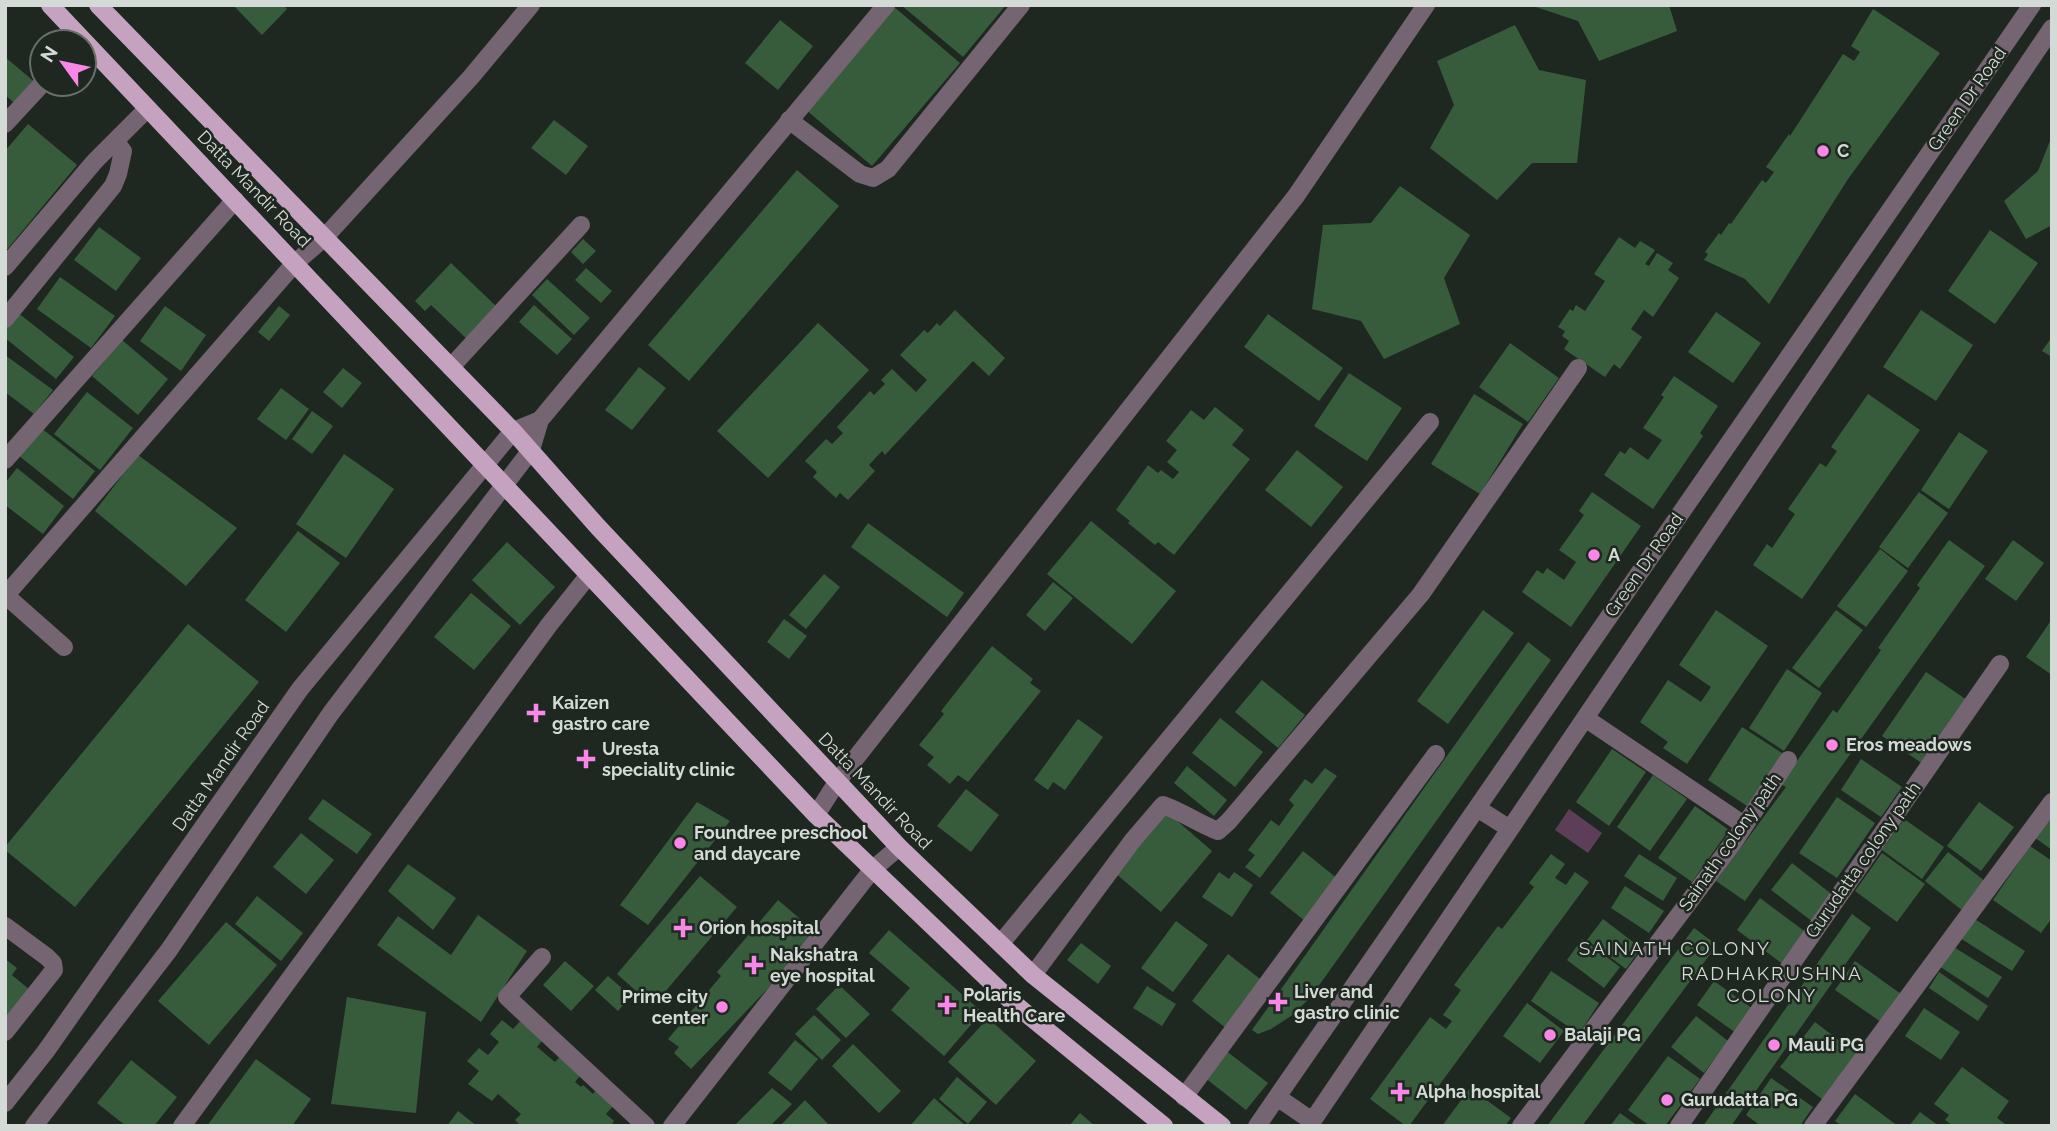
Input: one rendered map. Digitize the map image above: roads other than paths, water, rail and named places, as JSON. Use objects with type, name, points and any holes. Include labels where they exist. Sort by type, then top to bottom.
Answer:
[{"type":"main road","name":"Datta Mandir Road","points":[[50,5],[70,28]]},
{"type":"main road","name":"Datta Mandir Road","points":[[98,5],[513,431],[598,527],[898,847],[1033,975],[1222,1126]]},
{"type":"main road","name":"Datta Mandir Road","points":[[98,59],[485,463],[816,816],[1011,1001],[1164,1126]]},
{"type":"street","points":[[64,647],[5,596],[295,263],[324,237],[471,77],[531,5]]},
{"type":"street","points":[[34,1126],[169,950],[331,713],[531,450],[540,421],[886,5]]},
{"type":"street","points":[[789,120],[860,174],[873,178],[888,169],[1021,5]]},
{"type":"street","points":[[816,816],[837,782],[1296,196],[1426,5]]},
{"type":"street","name":"Green Dr Road","points":[[1257,1126],[2032,5]]},
{"type":"street","name":"Green Dr Road","points":[[1310,1123],[2052,28]]},
{"type":"street","points":[[5,124],[29,98]]},
{"type":"street","points":[[5,267],[95,161],[147,109]]},
{"type":"street","points":[[5,319],[113,186],[123,151],[116,141]]},
{"type":"street","points":[[5,460],[235,200]]},
{"type":"street","points":[[451,368],[582,225]]},
{"type":"street","points":[[1847,272],[1874,291]]},
{"type":"street","points":[[1033,975],[1133,840],[1163,805],[1182,811],[1202,825],[1218,831],[1229,821],[1421,594],[1578,368]]},
{"type":"street","name":"Datta Mandir Road","points":[[5,1103],[46,1051],[300,689],[513,431],[540,421]]},
{"type":"street","points":[[1001,943],[1430,422]]},
{"type":"street","points":[[182,1126],[549,625],[589,576]]},
{"type":"street","name":"Gurudatta colony path","points":[[1679,1126],[2000,664]]},
{"type":"street","points":[[1585,718],[1744,825]]},
{"type":"street","points":[[1184,1097],[1436,754]]},
{"type":"street","name":"Sainath colony path","points":[[1521,1126],[1744,825],[1787,760]]},
{"type":"street","points":[[1813,1126],[2052,802]]},
{"type":"street","points":[[1477,808],[1510,829]]},
{"type":"street","points":[[672,1126],[872,870],[898,847]]},
{"type":"street","points":[[5,926],[47,957],[53,963],[54,970],[5,1032]]},
{"type":"street","points":[[542,957],[507,997],[646,1126]]},
{"type":"street","points":[[1277,1097],[1310,1123]]},
{"type":"place","name":"C","points":[[1823,151]]},
{"type":"place","name":"A","points":[[1594,555]]},
{"type":"place","name":"Kaizen gastro care","points":[[536,713]]},
{"type":"place","name":"Eros meadows","points":[[1832,745]]},
{"type":"place","name":"Uresta speciality clinic","points":[[586,759]]},
{"type":"place","name":"Foundree preschool and daycare","points":[[680,843]]},
{"type":"place","name":"Orion hospital","points":[[683,928]]},
{"type":"place","name":"Nakshatra eye hospital","points":[[754,965]]},
{"type":"place","name":"Liver and gastro clinic","points":[[1278,1002]]},
{"type":"place","name":"Polaris Health Care","points":[[947,1005]]},
{"type":"place","name":"Prime city center","points":[[722,1007]]},
{"type":"place","name":"Balaji PG","points":[[1550,1035]]},
{"type":"place","name":"Mauli PG","points":[[1774,1045]]},
{"type":"place","name":"Alpha hospital","points":[[1400,1092]]},
{"type":"place","name":"Gurudatta PG","points":[[1667,1100]]},
{"type":"district","name":"SAINATH COLONY","points":[[1675,948]]},
{"type":"district","name":"RADHAKRUSHNA COLONY","points":[[1772,984]]}]
